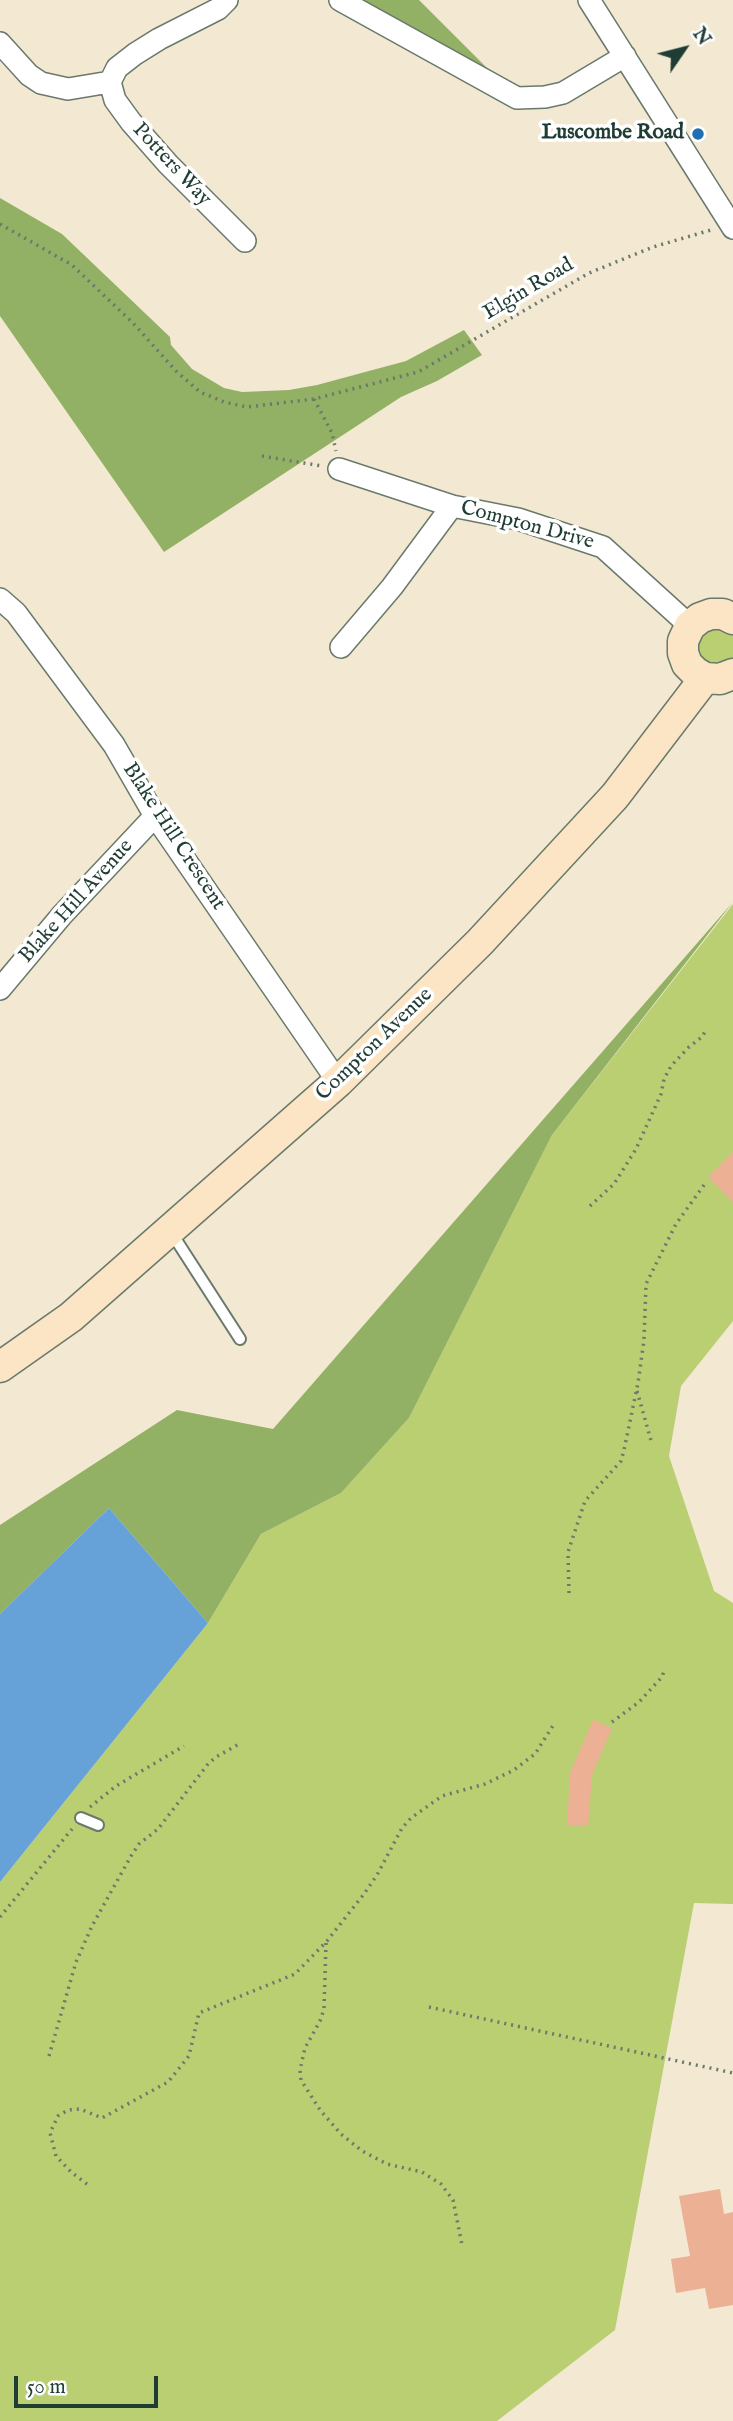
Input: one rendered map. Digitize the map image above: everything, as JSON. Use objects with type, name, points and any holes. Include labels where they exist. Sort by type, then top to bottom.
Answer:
[{"type":"street","points":[[0,43],[29,75],[41,83],[68,89],[110,82],[117,68],[135,54],[218,9],[228,0]]},
{"type":"street","points":[[340,0],[517,98],[563,93],[625,56]]},
{"type":"street","points":[[589,0],[732,223]]},
{"type":"street","name":"Potters Way","points":[[110,82],[115,100],[131,122],[244,241]]},
{"type":"street","name":"Compton Drive","points":[[339,468],[452,506],[518,519],[603,547],[690,625]]},
{"type":"street","points":[[341,647],[392,587],[452,506]]},
{"type":"street","name":"Blake Hill Crescent","points":[[0,599],[16,612],[114,745],[155,816],[338,1082]]},
{"type":"street","points":[[690,625],[711,614],[723,614],[733,619]]},
{"type":"street","name":"Compton Avenue","points":[[690,625],[683,641],[687,664],[695,672],[719,676]]},
{"type":"street","name":"Compton Avenue","points":[[0,1367],[71,1317],[338,1082],[480,942],[615,796],[719,676]]},
{"type":"street","name":"Blake Hill Avenue","points":[[0,989],[62,915],[155,816]]},
{"type":"lane","points":[[170,1230],[240,1339]]},
{"type":"lane","points":[[81,1818],[98,1825]]},
{"type":"path","name":"Elgin Road","points":[[0,224],[72,265],[133,323],[176,371],[200,391],[224,402],[247,407],[314,399],[418,372],[589,272],[653,247],[732,223]]},
{"type":"path","points":[[262,456],[339,468],[332,433],[314,399]]},
{"type":"path","points":[[590,1206],[614,1184],[636,1149],[671,1066],[706,1030]]},
{"type":"path","points":[[569,1593],[568,1552],[584,1501],[621,1461],[637,1389],[644,1340],[646,1284],[677,1224],[704,1185]]},
{"type":"path","points":[[637,1389],[653,1444]]},
{"type":"path","points":[[612,1723],[631,1711],[662,1677],[664,1671]]},
{"type":"path","points":[[87,2184],[56,2156],[50,2133],[58,2116],[68,2110],[80,2109],[102,2118],[168,2082],[189,2056],[198,2013],[295,1974],[327,1941],[377,1875],[395,1839],[411,1818],[442,1796],[485,1784],[514,1770],[535,1754],[554,1724]]},
{"type":"path","points":[[49,2056],[76,1962],[92,1926],[131,1856],[139,1844],[158,1829],[208,1764],[239,1744]]},
{"type":"path","points":[[327,1941],[324,2009],[305,2048],[300,2070],[301,2080],[320,2110],[341,2134],[362,2151],[387,2165],[422,2172],[441,2184],[453,2200],[462,2245]]},
{"type":"path","points":[[429,2007],[733,2073]]},
{"type":"green space","points":[[340,0],[419,0],[517,98]]},
{"type":"green space","points":[[0,198],[62,234],[170,337],[171,345],[192,369],[224,388],[242,392],[289,390],[317,385],[406,361],[464,330],[482,355],[437,381],[401,397],[164,552],[0,316]]},
{"type":"green space","points":[[733,619],[733,674],[705,678],[690,626]]},
{"type":"green space","points":[[733,902],[552,1135],[409,1418],[341,1493],[261,1534],[208,1623],[109,1508],[0,1614],[0,1525],[177,1410],[273,1429]]},
{"type":"green space","points":[[733,904],[733,1321],[681,1386],[669,1456],[714,1591],[733,1603],[733,1904],[694,1903],[615,2330],[497,2421],[0,2421],[0,1882],[208,1623],[261,1534],[341,1493],[409,1418],[552,1135]]},
{"type":"water","points":[[109,1508],[208,1623],[0,1882],[0,1614]]},
{"type":"building","points":[[733,1152],[733,1202],[708,1177]]},
{"type":"building","points":[[593,1720],[612,1728],[592,1775],[588,1826],[567,1825],[570,1773]]},
{"type":"building","points":[[720,2189],[724,2214],[733,2212],[733,2305],[709,2309],[705,2288],[676,2293],[671,2259],[690,2256],[679,2196]]},
{"type":"place","name":"Luscombe Road","points":[[698,134]]}]
